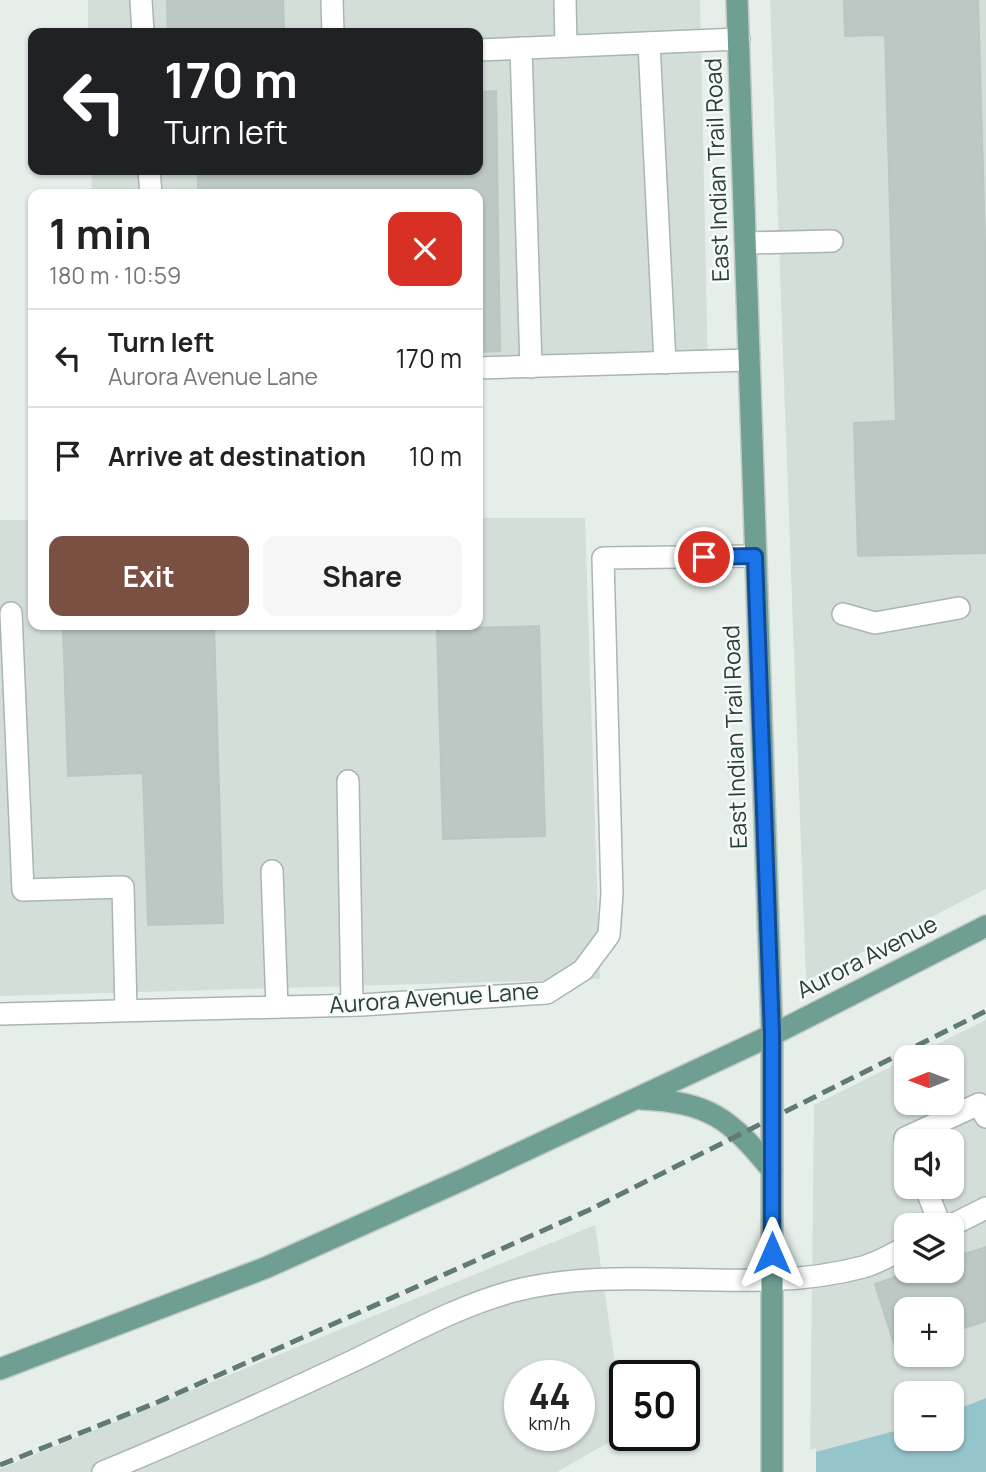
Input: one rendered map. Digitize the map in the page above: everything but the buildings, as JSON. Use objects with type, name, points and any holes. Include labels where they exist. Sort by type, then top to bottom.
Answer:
[{"type":"main road","name":"East Indian Trail Road","points":[[737,0],[772,1035],[772,1472]]},
{"type":"main road","name":"Aurora Avenue","points":[[0,1368],[265,1268],[772,1035],[986,926]]},
{"type":"main road","points":[[636,1098],[669,1100],[720,1116],[742,1135],[772,1170]]},
{"type":"street","points":[[141,0],[143,28]]},
{"type":"street","points":[[332,0],[333,28]]},
{"type":"street","points":[[565,0],[566,46]]},
{"type":"street","points":[[483,50],[739,39]]},
{"type":"street","points":[[649,43],[665,362]]},
{"type":"street","points":[[521,48],[531,366]]},
{"type":"street","points":[[746,243],[832,241]]},
{"type":"street","points":[[483,368],[749,360]]},
{"type":"street","name":"Aurora Avenue Lane","points":[[0,1014],[352,1005],[547,993],[583,970],[609,935],[612,894],[603,558],[755,556]]},
{"type":"street","points":[[843,614],[875,623],[959,608]]},
{"type":"street","points":[[11,613],[23,890],[123,887],[126,1010]]},
{"type":"street","points":[[348,781],[352,1005]]},
{"type":"street","points":[[272,871],[277,1007]]},
{"type":"street","points":[[925,1129],[979,1104],[986,1117]]},
{"type":"street","points":[[964,1219],[986,1208]]},
{"type":"street","points":[[103,1472],[439,1319],[508,1293],[535,1287],[643,1278],[771,1280],[865,1267],[894,1253]]},
{"type":"shaded area","points":[[88,0],[700,0],[708,369],[483,374],[483,189],[92,189],[91,175],[483,175],[483,28],[88,28]]},
{"type":"shaded area","points":[[770,0],[986,0],[986,889],[806,981]]},
{"type":"shaded area","points":[[483,518],[585,518],[600,979],[0,996],[0,520],[28,520],[28,630],[483,630]]},
{"type":"shaded area","points":[[986,1020],[986,1398],[964,1406],[964,1381],[894,1381],[894,1431],[810,1454],[814,1105],[894,1065],[894,1115],[964,1115],[964,1045],[935,1045]]},
{"type":"shaded area","points":[[595,1225],[614,1360],[609,1360],[609,1442],[595,1450],[595,1360],[504,1360],[504,1451],[594,1451],[557,1472],[0,1472],[0,1469]]},
{"type":"water","points":[[986,1398],[986,1472],[740,1472],[894,1431],[894,1451],[964,1451],[964,1406]]},
{"type":"pier","points":[[816,1448],[816,1472],[737,1472],[739,1469]]},
{"type":"railway","points":[[0,1465],[158,1402],[589,1210],[986,1011]]},
{"type":"route","points":[[704,557],[755,556],[772,1035],[772,1253]]}]
